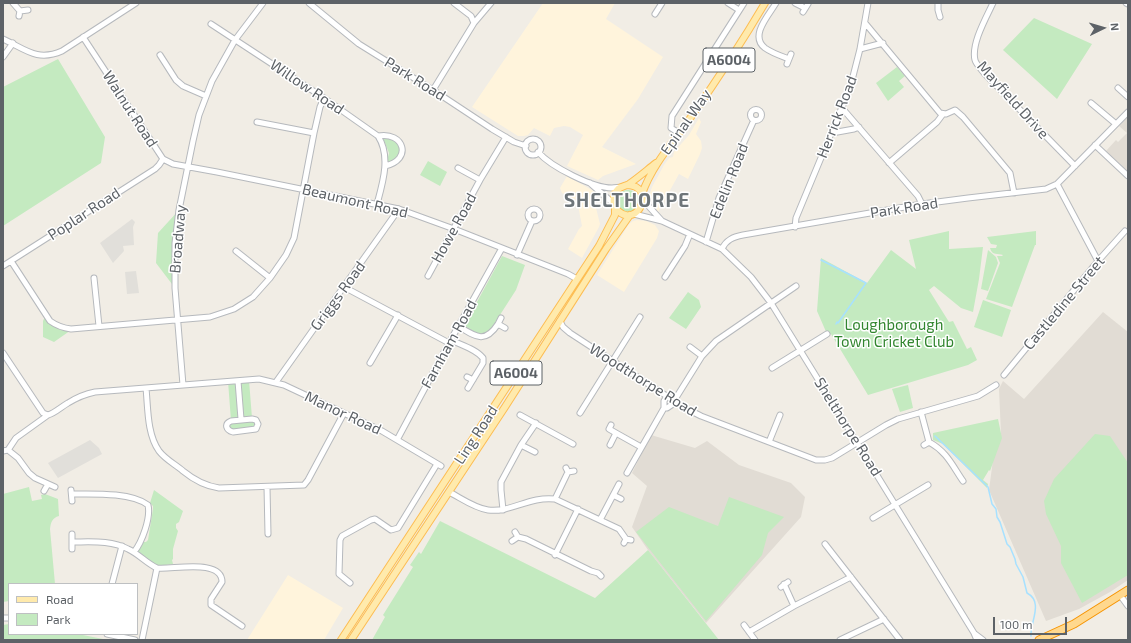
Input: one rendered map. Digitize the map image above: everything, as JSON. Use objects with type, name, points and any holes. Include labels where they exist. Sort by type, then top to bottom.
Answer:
[{"type":"highway","points":[[1039,640],[1074,624],[1128,590]]},
{"type":"main road","name":"Epinal Way","points":[[642,197],[659,160],[746,35],[765,3]]},
{"type":"main road","name":"Epinal Way","points":[[624,186],[640,176],[659,160]]},
{"type":"main road","points":[[624,186],[634,187],[642,197]]},
{"type":"main road","name":"A6004","points":[[614,206],[613,200],[616,192],[624,186]]},
{"type":"main road","name":"A6004","points":[[632,214],[641,208],[642,197]]},
{"type":"main road","points":[[614,206],[621,213],[632,214]]},
{"type":"main road","name":"Ling Road","points":[[341,640],[599,246],[615,215],[614,206]]},
{"type":"main road","name":"Ling Road","points":[[351,640],[505,407],[606,249],[632,214]]},
{"type":"main road","points":[[558,308],[560,321]]},
{"type":"street","points":[[13,3],[19,14],[28,10]]},
{"type":"street","points":[[3,39],[13,43],[32,55],[48,56],[62,51],[136,3]]},
{"type":"street","name":"Broadway","points":[[183,385],[175,281],[175,243],[179,210],[194,134],[206,96],[223,60],[235,40],[263,3]]},
{"type":"street","name":"Park Road","points":[[309,3],[359,44],[514,142],[526,146],[529,153],[534,154],[538,152],[541,146],[538,140],[530,140],[527,142],[526,146]]},
{"type":"street","points":[[454,3],[471,16],[474,23]]},
{"type":"street","points":[[433,90],[474,23],[491,3]]},
{"type":"street","points":[[655,14],[662,3]]},
{"type":"street","points":[[728,3],[739,10]]},
{"type":"street","points":[[679,133],[671,128],[672,116],[744,3]]},
{"type":"street","points":[[776,3],[760,29],[760,41],[766,49],[789,59]]},
{"type":"street","points":[[796,3],[806,8]]},
{"type":"street","name":"Herrick Road","points":[[795,227],[796,218],[850,88],[866,23],[868,3]]},
{"type":"street","points":[[938,3],[940,17]]},
{"type":"street","name":"Mayfield Drive","points":[[993,3],[976,40],[974,49],[975,61],[989,78],[1075,166]]},
{"type":"street","points":[[866,23],[940,113],[943,114]]},
{"type":"street","points":[[211,24],[235,40]]},
{"type":"street","name":"Walnut Road","points":[[83,37],[163,159],[173,164],[188,167]]},
{"type":"street","name":"Willow Road","points":[[235,40],[324,98],[378,136],[388,135],[398,139],[402,149],[402,155],[400,158],[385,166]]},
{"type":"street","points":[[3,57],[13,43]]},
{"type":"street","points":[[860,49],[883,43]]},
{"type":"street","points":[[160,55],[176,80],[184,86],[206,96]]},
{"type":"street","points":[[1118,88],[1128,97]]},
{"type":"street","points":[[11,261],[50,321],[56,325],[71,328],[210,317],[234,309],[253,297],[270,278],[286,255],[292,242],[296,230],[314,133],[320,107],[324,98]]},
{"type":"street","points":[[1091,103],[1116,124]]},
{"type":"street","points":[[842,108],[918,196],[922,204]]},
{"type":"street","points":[[889,163],[937,122],[943,114],[957,110],[1010,173],[1014,193]]},
{"type":"street","name":"Park Road","points":[[722,249],[727,241],[733,238],[922,204],[1039,190],[1057,184],[1128,112]]},
{"type":"street","name":"Edelin Road","points":[[706,242],[719,198],[754,120]]},
{"type":"street","points":[[257,122],[314,133]]},
{"type":"street","points":[[832,133],[858,127]]},
{"type":"street","points":[[377,204],[385,166],[385,150],[378,136]]},
{"type":"street","name":"Howe Road","points":[[428,276],[480,180],[506,137]]},
{"type":"street","points":[[1095,145],[1128,176]]},
{"type":"street","name":"Park Road","points":[[538,152],[551,164],[589,183],[612,188],[624,186]]},
{"type":"street","name":"Poplar Road","points":[[3,266],[155,169],[163,159]]},
{"type":"street","name":"Beaumont Road","points":[[188,167],[399,209],[454,229],[568,274],[577,279]]},
{"type":"street","name":"Howe Road","points":[[458,168],[480,180]]},
{"type":"street","name":"Park Road","points":[[589,183],[614,206]]},
{"type":"street","points":[[1057,184],[1098,261]]},
{"type":"street","points":[[642,197],[662,221]]},
{"type":"street","name":"Griggs Road","points":[[276,382],[399,209]]},
{"type":"street","points":[[632,214],[662,221],[722,249]]},
{"type":"street","points":[[517,255],[532,221]]},
{"type":"street","name":"Castledine Street","points":[[1004,375],[1098,261],[1125,231]]},
{"type":"street","points":[[665,277],[685,246],[690,234]]},
{"type":"street","name":"Farnham Road","points":[[397,440],[502,248]]},
{"type":"street","name":"Shelthorpe Road","points":[[722,249],[750,277],[771,303],[896,505],[910,531],[977,640]]},
{"type":"street","points":[[236,251],[270,278]]},
{"type":"street","points":[[94,278],[99,326]]},
{"type":"street","points":[[664,408],[670,407],[675,401],[702,356],[720,337],[796,286]]},
{"type":"street","points":[[344,287],[450,341],[480,354],[483,358],[483,363],[468,388]]},
{"type":"street","points":[[370,363],[398,315]]},
{"type":"street","points":[[580,413],[640,317]]},
{"type":"street","points":[[458,326],[475,336],[481,337],[490,334],[501,318]]},
{"type":"street","name":"Woodthorpe Road","points":[[560,321],[563,328],[570,333],[667,396],[701,416],[820,461],[832,458],[898,419],[978,396],[996,385]]},
{"type":"street","points":[[498,324],[505,328]]},
{"type":"street","points":[[772,368],[827,334]]},
{"type":"street","points":[[690,347],[702,356]]},
{"type":"street","points":[[3,353],[43,413],[48,415]]},
{"type":"street","points":[[467,377],[473,380]]},
{"type":"street","name":"Manor Road","points":[[6,451],[16,438],[48,415],[69,402],[87,394],[95,392],[259,379],[276,382],[382,431],[439,465],[398,528],[391,530],[375,517],[344,534],[341,538],[339,574],[350,583]]},
{"type":"street","points":[[238,381],[242,419]]},
{"type":"street","points":[[146,388],[149,423],[153,440],[159,452],[170,462],[210,487],[267,487],[304,484],[308,480],[344,413]]},
{"type":"street","points":[[627,473],[664,408],[664,401],[667,396]]},
{"type":"street","points":[[921,412],[929,442],[939,448],[946,456],[963,481]]},
{"type":"street","name":"Ling Road","points":[[520,415],[573,444]]},
{"type":"street","points":[[769,442],[780,415]]},
{"type":"street","points":[[242,419],[254,419],[258,426],[253,430],[229,431],[226,425],[228,422],[242,419]]},
{"type":"street","points":[[503,510],[501,482],[521,445],[536,423]]},
{"type":"street","points":[[611,425],[609,429],[641,447]]},
{"type":"street","points":[[610,444],[616,433]]},
{"type":"street","points":[[924,445],[929,442]]},
{"type":"street","points":[[521,445],[535,452]]},
{"type":"street","points":[[6,451],[18,458],[29,473],[35,478],[55,487]]},
{"type":"street","points":[[554,499],[569,470]]},
{"type":"street","points":[[44,492],[48,484]]},
{"type":"street","points":[[600,520],[619,484]]},
{"type":"street","points":[[873,518],[928,484]]},
{"type":"street","points":[[267,487],[268,534]]},
{"type":"street","points":[[72,501],[72,492],[118,495],[141,501],[148,505],[143,536],[134,552]]},
{"type":"street","points":[[449,492],[478,508],[488,510],[503,510],[544,498],[554,499],[578,509],[619,530],[627,540]]},
{"type":"street","points":[[613,495],[621,499]]},
{"type":"street","points":[[555,555],[578,509]]},
{"type":"street","points":[[72,534],[72,549]]},
{"type":"street","points":[[512,541],[516,535],[591,571],[600,572]]},
{"type":"street","points":[[72,542],[107,542],[122,546],[134,552],[146,562],[157,568],[167,569],[193,566],[209,568],[217,572],[221,577],[222,582],[211,598],[211,605],[242,626]]},
{"type":"street","points":[[825,543],[900,640]]},
{"type":"street","points":[[112,583],[122,546]]},
{"type":"street","points":[[142,640],[157,568]]},
{"type":"street","points":[[749,632],[794,606],[851,577]]},
{"type":"street","points":[[784,584],[794,606]]},
{"type":"street","points":[[1120,595],[1128,606]]},
{"type":"street","points":[[236,622],[240,616]]},
{"type":"street","points":[[840,640],[884,619]]},
{"type":"street","points":[[744,625],[755,640]]},
{"type":"street","name":"Shelthorpe Road","points":[[974,633],[983,640]]},
{"type":"street","points":[[112,635],[135,640]]},
{"type":"shaded area","points":[[543,3],[615,3],[606,19],[663,57],[638,99],[602,147],[636,164],[603,176],[598,180],[567,166],[583,135],[570,127],[564,126],[554,128],[550,136],[534,128],[528,135],[518,136],[472,107]]},
{"type":"shaded area","points":[[1128,116],[1128,172],[1106,151],[1116,140],[1118,142],[1127,133],[1119,126]]},
{"type":"shaded area","points":[[699,118],[701,122],[696,134],[701,141],[702,148],[700,154],[688,179],[679,174],[658,212],[649,197],[652,187],[664,165],[669,158],[673,157],[674,152],[689,135]]},
{"type":"shaded area","points":[[567,176],[597,193],[594,200],[600,224],[582,258],[568,249],[582,226],[577,200],[562,193],[560,188]]},
{"type":"shaded area","points":[[132,219],[135,222],[133,227],[134,245],[123,246],[124,251],[113,263],[100,243]]},
{"type":"shaded area","points":[[637,220],[646,221],[655,225],[659,231],[657,238],[624,292],[597,275],[629,224]]},
{"type":"shaded area","points":[[136,271],[139,293],[127,294],[125,272]]},
{"type":"shaded area","points":[[1103,312],[1128,332],[1128,580],[1079,609],[1046,621],[989,490],[994,452],[1001,434],[999,389],[1003,381],[1024,399]]},
{"type":"shaded area","points":[[651,435],[695,448],[707,441],[739,465],[791,483],[805,497],[801,517],[706,623],[648,550],[632,527],[647,486],[632,473]]},
{"type":"shaded area","points":[[90,440],[99,448],[102,454],[58,478],[48,463]]},
{"type":"shaded area","points":[[288,575],[343,608],[324,640],[247,640]]},
{"type":"green space","points":[[1034,18],[1092,44],[1057,99],[1003,50]]},
{"type":"green space","points":[[58,59],[105,137],[101,163],[3,226],[3,87]]},
{"type":"green space","points":[[897,67],[905,76],[899,81],[904,87],[888,101],[876,83]]},
{"type":"green space","points":[[378,136],[398,139],[402,155],[390,164],[385,161],[389,153],[385,143],[382,142]]},
{"type":"green space","points":[[428,161],[447,172],[440,186],[420,175]]},
{"type":"green space","points":[[628,190],[636,193],[639,201],[636,209],[628,212],[620,209],[617,201],[620,193]]},
{"type":"green space","points":[[179,210],[175,288],[156,263],[158,233]]},
{"type":"green space","name":"Loughborough Town Cricket Club","points":[[949,231],[949,249],[983,247],[973,312],[961,308],[934,286],[929,290],[949,322],[953,321],[967,349],[971,347],[977,360],[968,365],[868,395],[831,334],[827,334],[817,311],[821,258],[867,283],[891,250],[916,269],[909,240]]},
{"type":"green space","points":[[1036,231],[1036,245],[1012,307],[986,299],[1000,263],[997,256],[1003,255],[995,254],[991,251],[990,248],[996,248],[997,245],[991,244],[987,237]]},
{"type":"green space","points":[[988,250],[996,257],[998,263],[988,291],[981,289]]},
{"type":"green space","points":[[502,256],[525,265],[516,290],[489,332],[482,335],[477,334],[465,326],[465,324]]},
{"type":"green space","points":[[688,292],[699,300],[701,307],[686,329],[669,318]]},
{"type":"green space","points":[[983,300],[1011,310],[1002,337],[974,327]]},
{"type":"green space","points":[[46,314],[50,321],[74,328],[54,342],[43,337],[43,321]]},
{"type":"green space","points":[[249,380],[252,418],[258,427],[229,431],[228,422],[231,421],[228,381]]},
{"type":"green space","points":[[908,385],[913,408],[900,412],[892,389]]},
{"type":"green space","points":[[998,419],[1002,438],[990,471],[989,470],[983,480],[988,484],[987,488],[943,444],[933,440],[933,433]]},
{"type":"green space","points":[[1095,434],[1110,436],[1128,463],[1128,575],[1082,603],[1061,563],[1061,546],[1046,514],[1044,501],[1054,479]]},
{"type":"green space","points":[[29,487],[32,501],[42,499],[41,495],[45,494],[58,499],[59,516],[52,521],[50,529],[55,583],[8,583],[8,601],[3,602],[3,494]]},
{"type":"green space","points":[[154,490],[183,511],[179,522],[176,524],[178,531],[173,549],[173,564],[166,565],[162,568],[134,552],[141,542],[146,542],[148,540],[153,509],[153,506],[150,503]]},
{"type":"green space","points":[[729,497],[784,517],[768,533],[762,555],[706,621],[636,532],[669,507],[718,526]]},
{"type":"green space","points":[[440,521],[595,598],[648,550],[719,640],[372,640],[385,617],[383,615],[413,567],[410,565],[419,552],[421,554]]},
{"type":"green space","points":[[8,624],[8,635],[83,635],[108,640],[3,640],[3,625]]},
{"type":"waterway","points":[[821,260],[866,283],[836,324]]},
{"type":"waterway","points":[[935,436],[988,487],[992,504],[996,509],[997,517],[1007,544],[1010,547],[1016,564],[1023,577],[1027,593],[1035,602],[1035,613],[1031,636]]},
{"type":"district","name":"SHELTHORPE","points":[[627,201]]}]
